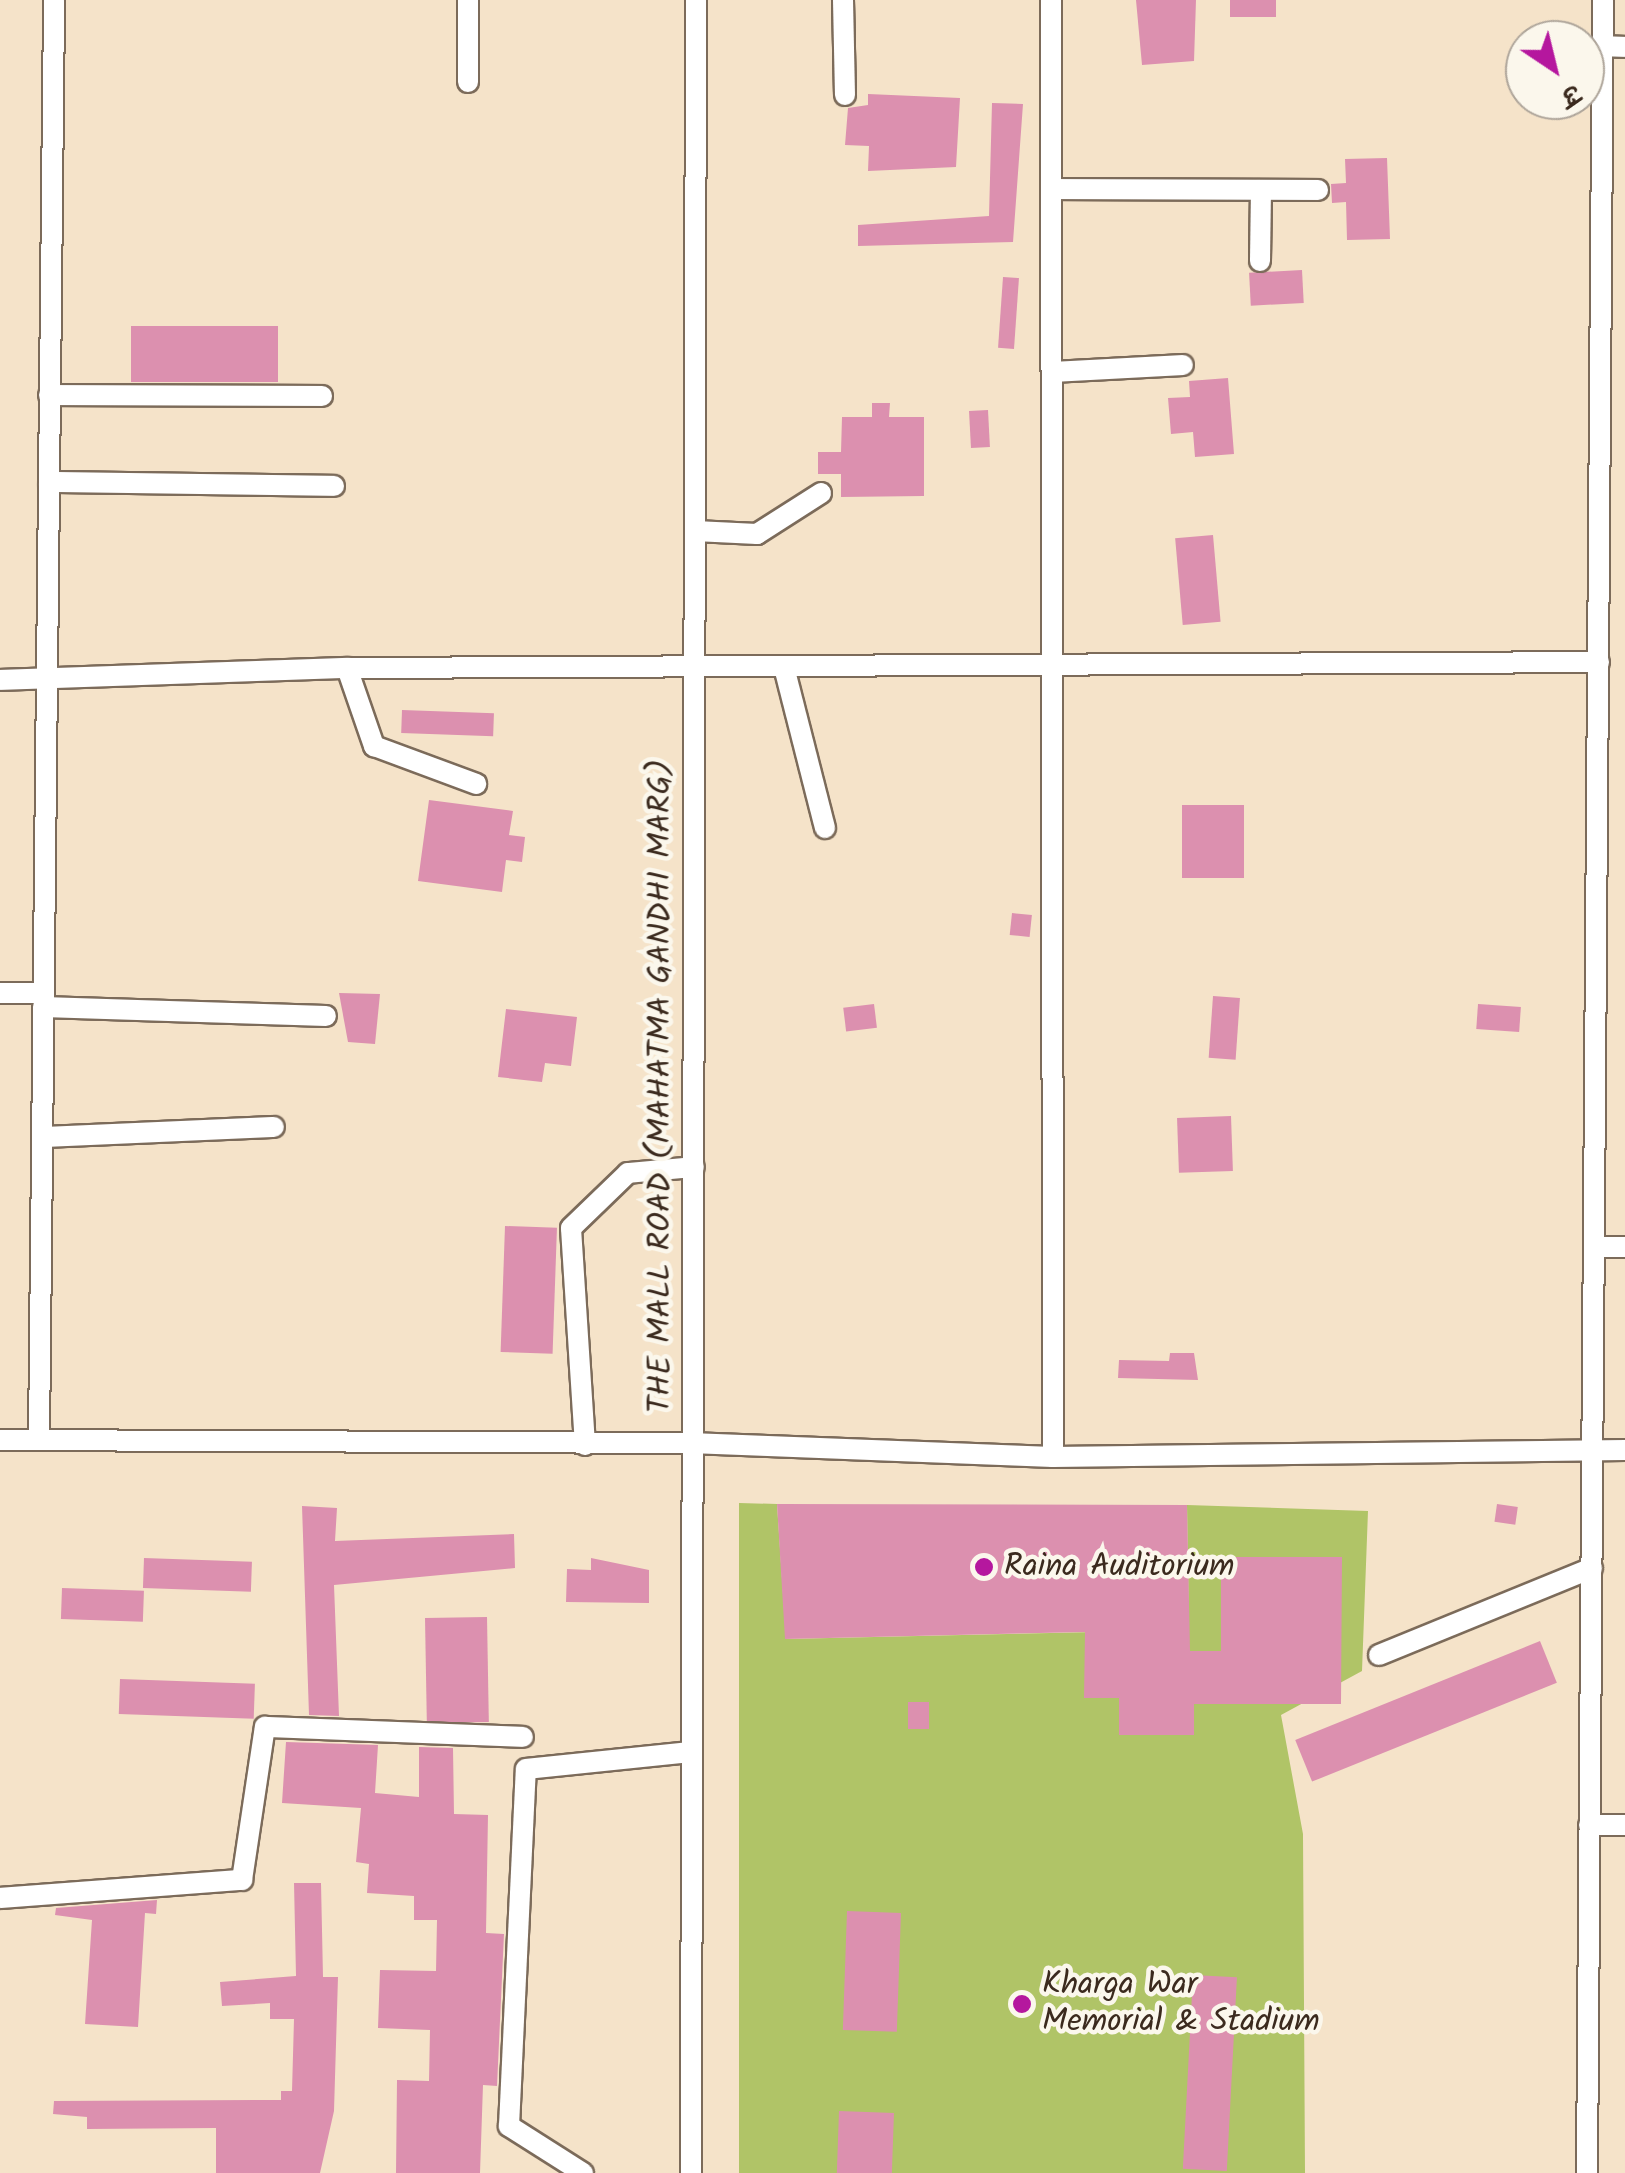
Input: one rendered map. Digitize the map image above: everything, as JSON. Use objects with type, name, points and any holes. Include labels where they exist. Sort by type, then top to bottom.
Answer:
[{"type":"street","points":[[39,1439],[54,0]]},
{"type":"street","points":[[468,0],[468,82]]},
{"type":"street","name":"THE MALL ROAD (MAHATMA GANDHI MARG)","points":[[691,2173],[696,0]]},
{"type":"street","points":[[844,0],[845,95]]},
{"type":"street","points":[[1051,0],[1053,1457]]},
{"type":"street","points":[[1587,2173],[1598,1247],[1602,120]]},
{"type":"street","points":[[1052,189],[1318,190]]},
{"type":"street","points":[[1260,260],[1261,190]]},
{"type":"street","points":[[1053,372],[1183,366]]},
{"type":"street","points":[[50,395],[322,396]]},
{"type":"street","points":[[49,482],[334,486]]},
{"type":"street","points":[[695,531],[757,534],[822,493]]},
{"type":"street","points":[[0,680],[347,668],[1053,670],[1598,662]]},
{"type":"street","points":[[347,668],[374,746],[476,784]]},
{"type":"street","points":[[785,671],[825,828]]},
{"type":"street","points":[[0,993],[44,1000],[326,1016]]},
{"type":"street","points":[[42,1137],[274,1126]]},
{"type":"street","points":[[585,1445],[571,1228],[628,1173],[694,1167]]},
{"type":"street","points":[[1598,1247],[1625,1247]]},
{"type":"street","points":[[0,1440],[690,1443],[1053,1457],[1625,1450]]},
{"type":"street","points":[[1379,1654],[1592,1568]]},
{"type":"street","points":[[0,1898],[242,1880],[265,1726],[523,1737]]},
{"type":"street","points":[[583,2173],[509,2126],[526,1769],[690,1752]]},
{"type":"street","points":[[1590,1825],[1625,1825]]},
{"type":"green space","name":"Kharga War Memorial & Stadium","points":[[739,1503],[777,1504],[786,1639],[1189,1630],[1187,1505],[1368,1511],[1362,1671],[1281,1715],[1303,1834],[1305,2173],[739,2173]]},
{"type":"building","points":[[1136,0],[1196,0],[1194,61],[1142,65]]},
{"type":"building","points":[[1230,0],[1276,0],[1276,17],[1230,17]]},
{"type":"building","points":[[868,94],[960,98],[956,167],[868,171],[869,146],[845,145],[848,108],[868,105]]},
{"type":"building","points":[[992,103],[1023,104],[1013,242],[858,246],[858,225],[989,216]]},
{"type":"building","points":[[1387,158],[1390,239],[1347,240],[1346,202],[1332,203],[1331,184],[1346,183],[1345,159]]},
{"type":"building","points":[[1302,270],[1304,303],[1251,306],[1249,273]]},
{"type":"building","points":[[1003,277],[1019,278],[1014,349],[998,348]]},
{"type":"building","points":[[131,326],[278,326],[278,382],[131,382]]},
{"type":"building","points":[[1228,378],[1234,454],[1195,457],[1193,432],[1171,434],[1168,398],[1190,397],[1189,381]]},
{"type":"building","points":[[872,403],[890,403],[889,417],[924,417],[924,496],[841,497],[841,474],[818,474],[818,452],[841,452],[842,417],[872,417]]},
{"type":"building","points":[[988,410],[990,447],[971,448],[969,411]]},
{"type":"building","points":[[1213,535],[1221,622],[1183,625],[1175,538]]},
{"type":"building","points":[[402,710],[494,713],[493,736],[401,733]]},
{"type":"building","points":[[429,800],[513,811],[509,835],[525,837],[522,862],[506,860],[502,892],[418,881]]},
{"type":"building","points":[[1182,805],[1244,805],[1244,878],[1182,878]]},
{"type":"building","points":[[1012,913],[1032,915],[1030,937],[1010,935]]},
{"type":"building","points":[[339,993],[380,994],[375,1044],[348,1042]]},
{"type":"building","points":[[1213,996],[1240,998],[1236,1060],[1209,1058]]},
{"type":"building","points":[[874,1004],[877,1028],[846,1032],[843,1008]]},
{"type":"building","points":[[1478,1004],[1521,1007],[1519,1032],[1476,1029]]},
{"type":"building","points":[[506,1009],[577,1017],[571,1066],[545,1063],[542,1082],[498,1077]]},
{"type":"building","points":[[1231,1116],[1233,1171],[1179,1173],[1177,1118]]},
{"type":"building","points":[[505,1226],[557,1228],[553,1354],[501,1352]]},
{"type":"building","points":[[1170,1353],[1194,1353],[1198,1380],[1118,1378],[1119,1360],[1169,1361]]},
{"type":"building","name":"Raina Auditorium","points":[[777,1504],[1187,1505],[1190,1651],[1221,1651],[1221,1557],[1342,1557],[1341,1704],[1194,1704],[1194,1735],[1119,1735],[1119,1698],[1084,1698],[1085,1632],[785,1639]]},
{"type":"building","points":[[1497,1504],[1518,1507],[1515,1525],[1494,1522]]},
{"type":"building","points":[[302,1506],[337,1508],[335,1541],[514,1534],[515,1568],[334,1585],[339,1716],[309,1715]]},
{"type":"building","points":[[144,1558],[252,1562],[251,1592],[143,1588]]},
{"type":"building","points":[[591,1558],[649,1570],[649,1603],[566,1602],[567,1569],[591,1570]]},
{"type":"building","points":[[62,1588],[144,1591],[143,1622],[61,1619]]},
{"type":"building","points":[[487,1617],[489,1722],[427,1723],[425,1618]]},
{"type":"building","points":[[1540,1641],[1557,1683],[1312,1782],[1295,1740]]},
{"type":"building","points":[[120,1679],[255,1684],[254,1719],[119,1714]]},
{"type":"building","points":[[908,1702],[929,1702],[929,1729],[908,1729]]},
{"type":"building","points":[[286,1742],[378,1745],[375,1793],[419,1797],[419,1747],[453,1748],[454,1814],[488,1815],[486,1933],[504,1934],[497,2086],[483,2085],[480,2173],[396,2173],[397,2080],[429,2081],[430,2030],[378,2028],[380,1970],[436,1971],[437,1920],[414,1920],[414,1896],[367,1893],[369,1864],[356,1862],[361,1808],[282,1803]]},
{"type":"building","points":[[294,1883],[321,1883],[323,1977],[338,1977],[334,2111],[320,2173],[216,2173],[216,2128],[87,2129],[87,2117],[53,2114],[54,2101],[281,2100],[281,2091],[292,2091],[294,2019],[270,2019],[270,2003],[222,2006],[220,1982],[296,1976]]},
{"type":"building","points":[[157,1900],[156,1914],[145,1913],[138,2027],[85,2024],[92,1920],[55,1915],[56,1908]]},
{"type":"building","points":[[847,1911],[901,1913],[897,2032],[843,2030]]},
{"type":"building","points":[[1193,1975],[1237,1977],[1227,2171],[1183,2169]]},
{"type":"building","points":[[839,2111],[894,2113],[892,2173],[837,2173]]},
{"type":"place","name":"Raina Auditorium","points":[[984,1567]]},
{"type":"place","name":"Kharga War Memorial & Stadium","points":[[1022,2004]]}]
